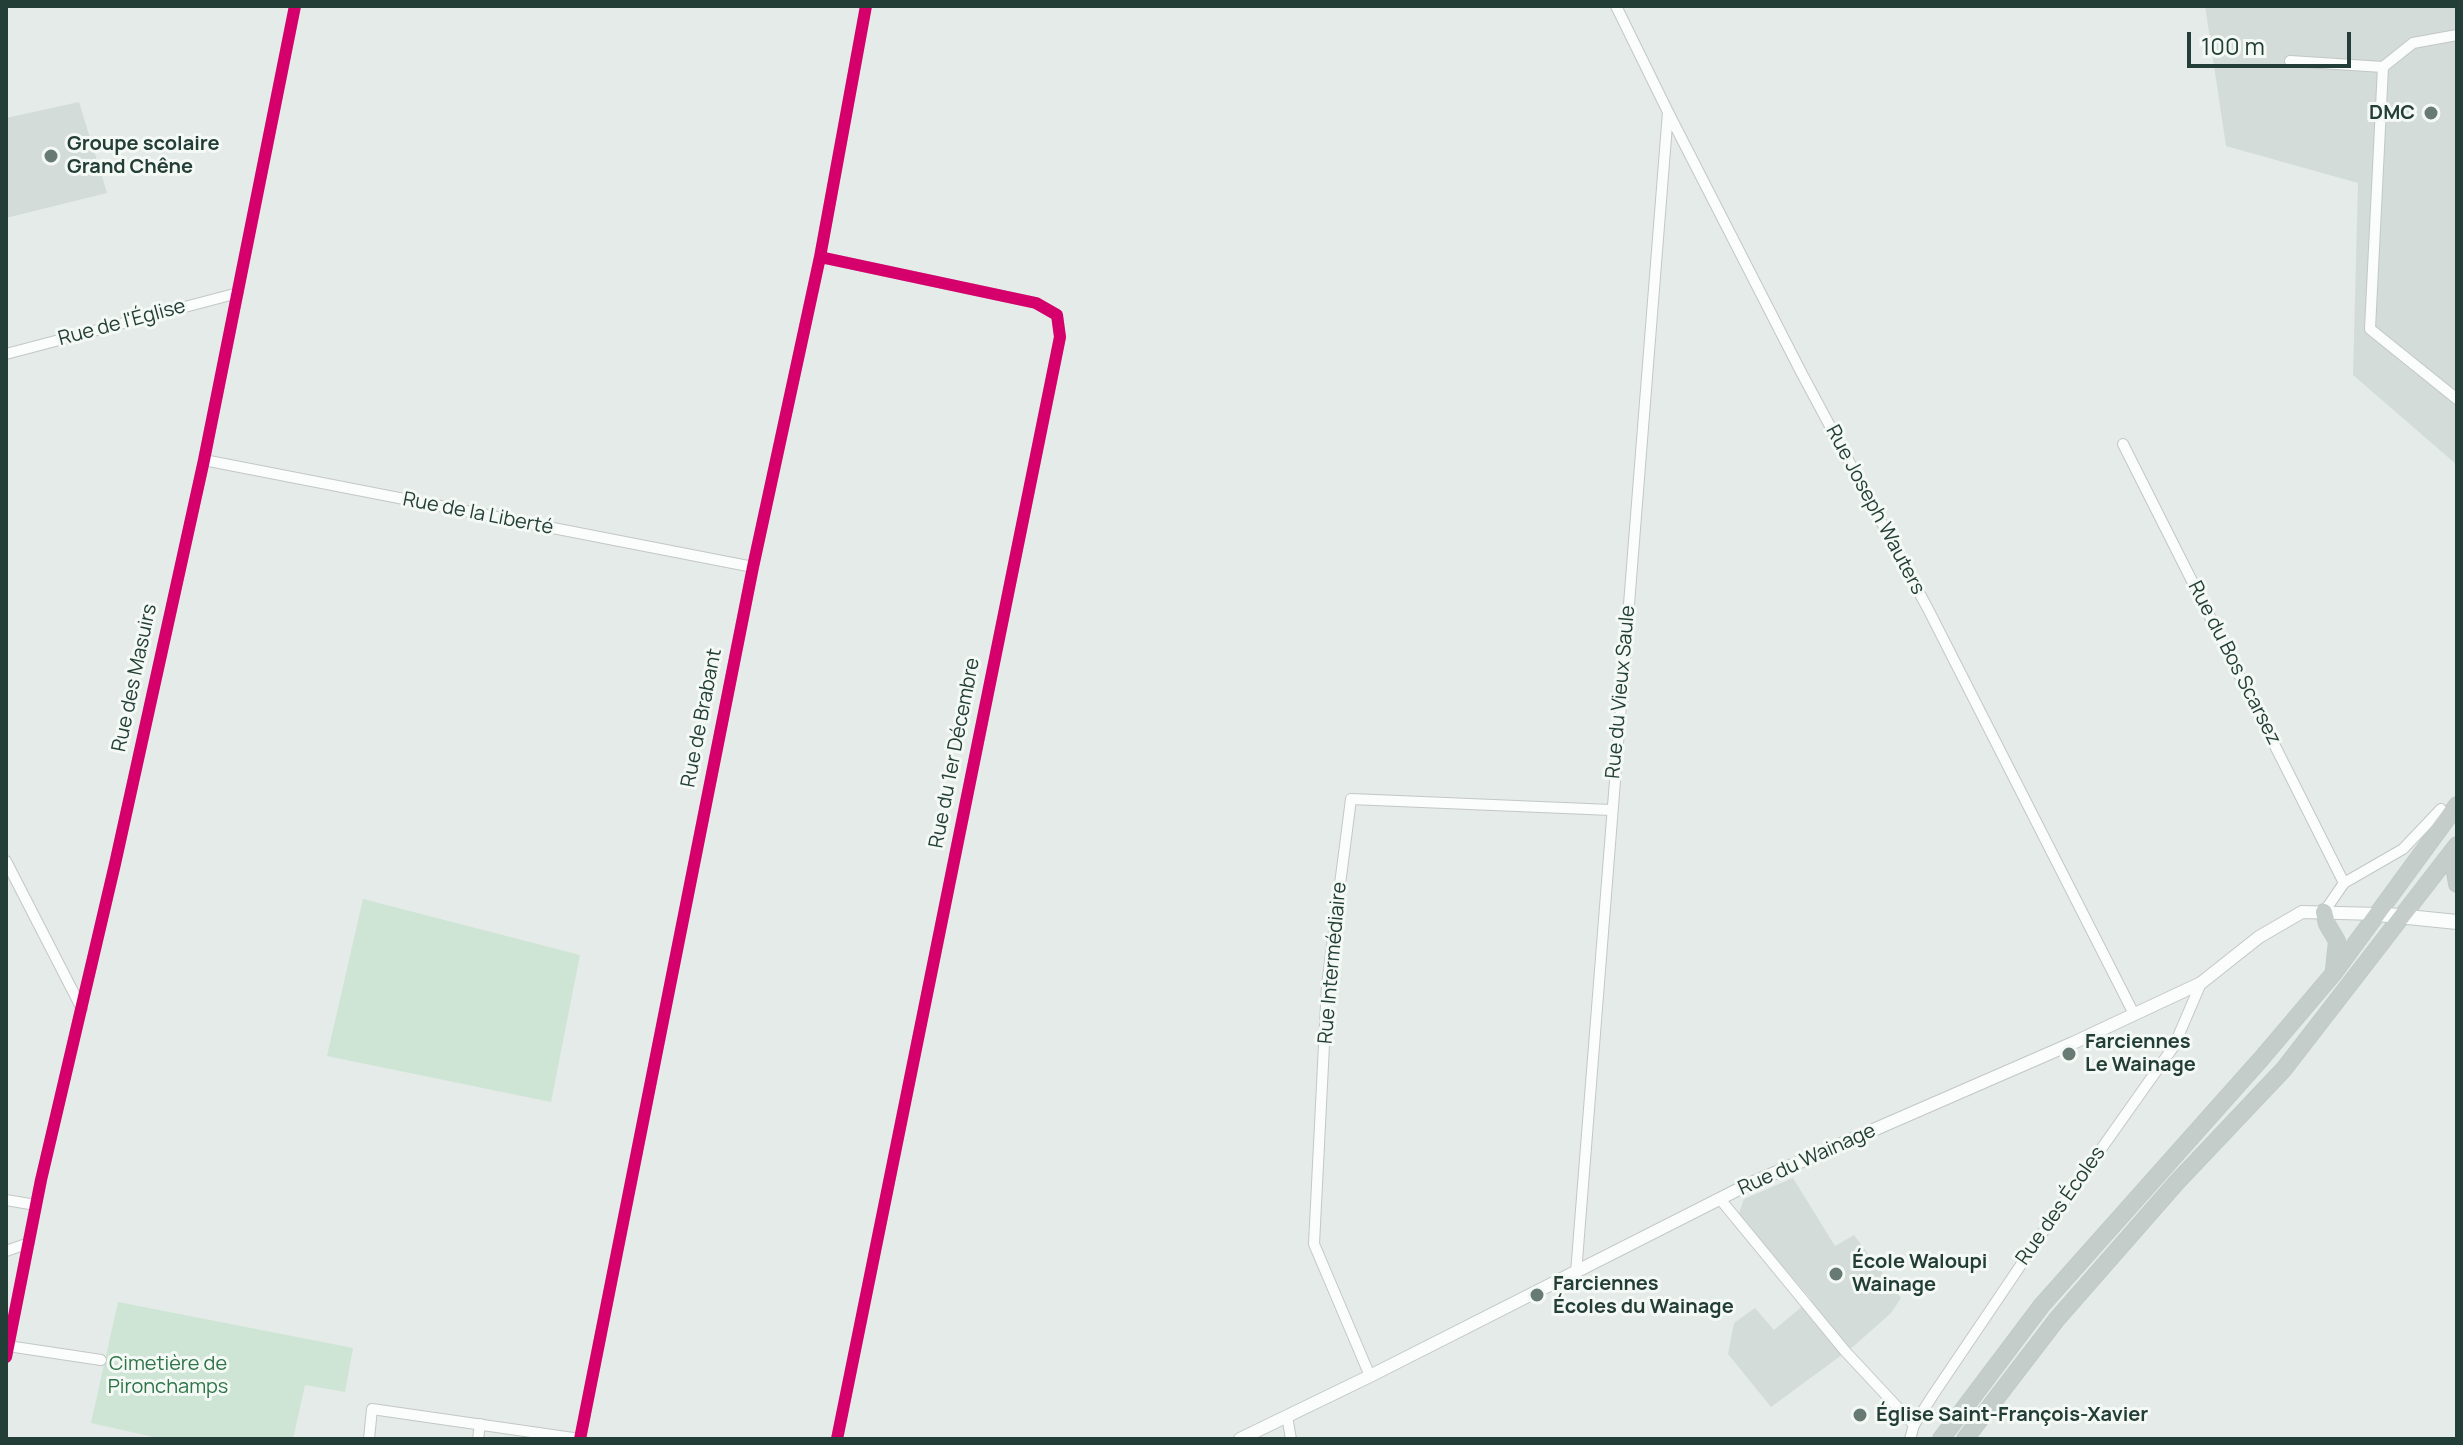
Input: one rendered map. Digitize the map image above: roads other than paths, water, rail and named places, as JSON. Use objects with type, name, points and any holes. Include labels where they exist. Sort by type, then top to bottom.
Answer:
[{"type":"highway","points":[[1941,1439],[2042,1305],[2334,973],[2378,914],[2449,807]]},
{"type":"highway","points":[[2454,848],[2457,884]]},
{"type":"highway","points":[[1965,1439],[2057,1319],[2177,1182],[2284,1069],[2454,848]]},
{"type":"highway","points":[[2324,912],[2337,941],[2334,973]]},
{"type":"main road","points":[[2378,914],[2457,922]]},
{"type":"street","name":"Rue des Masuirs","points":[[101,1360],[7,1351],[36,1205],[204,460],[295,6]]},
{"type":"street","name":"Rue de Brabant","points":[[580,1439],[753,567],[820,257],[866,6]]},
{"type":"street","name":"Rue Joseph Wauters","points":[[1616,6],[2134,1014]]},
{"type":"street","points":[[2290,61],[2383,67],[2413,43],[2457,35]]},
{"type":"street","points":[[2383,67],[2370,329],[2457,399]]},
{"type":"street","name":"Rue du Vieux Saule","points":[[1576,1273],[1668,112]]},
{"type":"street","name":"Rue du 1er Décembre","points":[[820,257],[1036,303],[1057,315],[1060,337],[837,1439]]},
{"type":"street","name":"Rue de l'Église","points":[[6,354],[238,293]]},
{"type":"street","name":"Rue du Bos Scarsez","points":[[2123,444],[2344,883]]},
{"type":"street","name":"Rue de la Liberté","points":[[204,460],[753,567]]},
{"type":"street","name":"Rue Intermédiaire","points":[[1370,1376],[1314,1244],[1327,985],[1351,799],[1611,810]]},
{"type":"street","points":[[2324,912],[2344,883],[2403,849],[2449,807]]},
{"type":"street","points":[[6,861],[82,1009]]},
{"type":"street","name":"Rue du Wainage","points":[[1240,1439],[1720,1199],[2201,983],[2259,937],[2302,912],[2378,914]]},
{"type":"street","name":"Rue des Écoles","points":[[1910,1439],[1914,1425],[2058,1210],[2174,1046],[2201,983]]},
{"type":"street","points":[[1720,1199],[1845,1351],[1914,1425]]},
{"type":"street","points":[[6,1200],[36,1205]]},
{"type":"street","points":[[6,1251],[29,1243]]},
{"type":"street","points":[[369,1439],[372,1409],[580,1439]]},
{"type":"street","points":[[1287,1416],[1291,1439]]},
{"type":"street","points":[[478,1439],[480,1424]]},
{"type":"place","name":"DMC","points":[[2431,113]]},
{"type":"place","name":"Groupe scolaire Grand Chêne","points":[[51,156]]},
{"type":"place","name":"Farciennes Le Wainage","points":[[2069,1054]]},
{"type":"place","name":"École Waloupi Wainage","points":[[1836,1274]]},
{"type":"place","name":"Farciennes Écoles du Wainage","points":[[1537,1295]]},
{"type":"place","name":"Église Saint-François-Xavier","points":[[1860,1415]]},
{"type":"park label","name":"Cimetière de Pironchamps","points":[[168,1376]]}]
